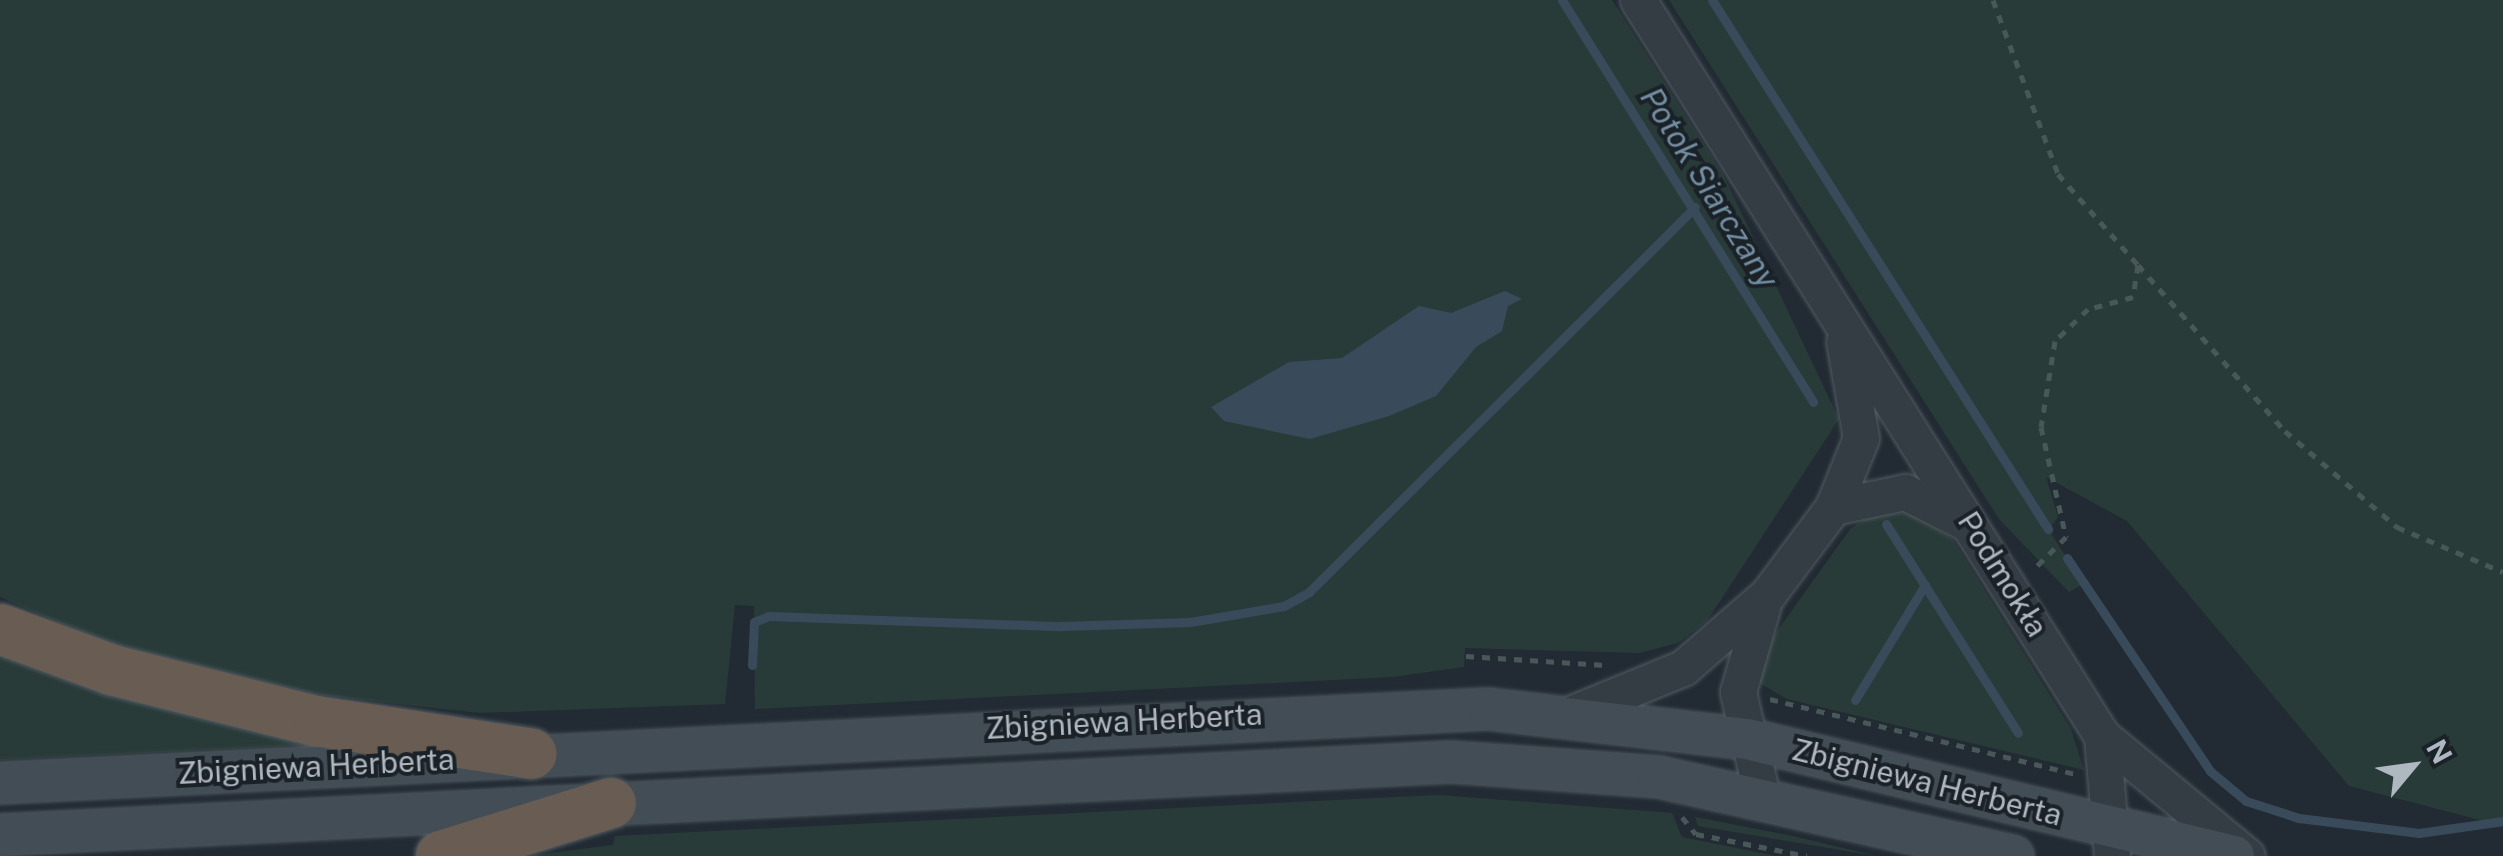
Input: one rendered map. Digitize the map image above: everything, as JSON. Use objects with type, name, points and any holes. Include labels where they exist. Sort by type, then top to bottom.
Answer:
[{"type":"highway","points":[[0,629],[112,670],[314,721],[532,754]]},
{"type":"highway","points":[[441,856],[611,802]]},
{"type":"main road","name":"Zbigniewa Herberta","points":[[0,782],[1266,714],[1570,714],[1747,739],[2108,840],[2234,856]]},
{"type":"main road","name":"Zbigniewa Herberta","points":[[0,836],[1400,762],[1563,766],[1762,796],[2013,856]]},
{"type":"street","name":"Podmokła","points":[[1638,0],[1978,533],[2102,736],[2108,840]]},
{"type":"street","name":"Podmokła","points":[[1570,714],[1683,668],[1768,594],[1833,507],[1861,438],[1836,312]]},
{"type":"street","points":[[1833,507],[1905,492],[1943,504],[1978,533]]},
{"type":"street","points":[[1762,796],[1747,739],[1741,665],[1768,594]]},
{"type":"street","points":[[2102,736],[2247,856]]},
{"type":"street","points":[[1914,832],[1953,856]]},
{"type":"path","points":[[1992,0],[2058,174],[2285,431],[2397,528],[2503,572]]},
{"type":"path","points":[[2032,571],[2066,537],[2041,427],[2055,341],[2088,309],[2133,297],[2138,265]]},
{"type":"path","points":[[1466,656],[1622,666]]},
{"type":"path","points":[[1764,697],[2092,779]]},
{"type":"path","points":[[1683,803],[1682,820],[1696,834],[1807,856]]},
{"type":"shaded area","points":[[0,0],[1612,0],[1723,174],[1839,419],[1707,621],[1678,643],[1639,653],[1465,648],[1464,667],[1392,677],[755,709],[754,606],[735,605],[725,704],[479,713],[264,689],[126,653],[0,597]]},
{"type":"shaded area","points":[[1669,0],[2503,0],[2503,826],[2349,786],[2127,521],[2046,477],[2058,517],[2049,530],[2083,584],[2069,592],[1999,519]]},
{"type":"shaded area","points":[[1910,513],[1952,538],[2071,729],[2084,770],[1787,699],[1756,681],[1770,641],[1851,528],[1873,514]]},
{"type":"shaded area","points":[[0,640],[374,742],[0,760]]},
{"type":"shaded area","points":[[1438,795],[1672,813],[1682,837],[1776,856],[525,856],[613,845],[615,836]]},
{"type":"shaded area","points":[[1695,817],[1793,836],[1876,856],[1698,826]]},
{"type":"water","points":[[1505,291],[1522,299],[1508,306],[1502,331],[1476,347],[1436,396],[1389,416],[1310,439],[1224,421],[1211,407],[1289,362],[1342,358],[1419,306],[1451,313]]},
{"type":"waterway","name":"Potok Siarczany","points":[[1562,0],[1813,402]]},
{"type":"waterway","points":[[1712,0],[2048,529]]},
{"type":"waterway","points":[[752,665],[754,622],[769,616],[1060,626],[1190,622],[1284,606],[1309,592],[1695,207]]},
{"type":"waterway","name":"Potok Siarczany","points":[[1886,524],[2018,733]]},
{"type":"waterway","points":[[2067,558],[2210,771],[2246,801],[2299,818],[2419,833],[2503,821]]},
{"type":"waterway","points":[[1855,700],[1925,585]]}]
